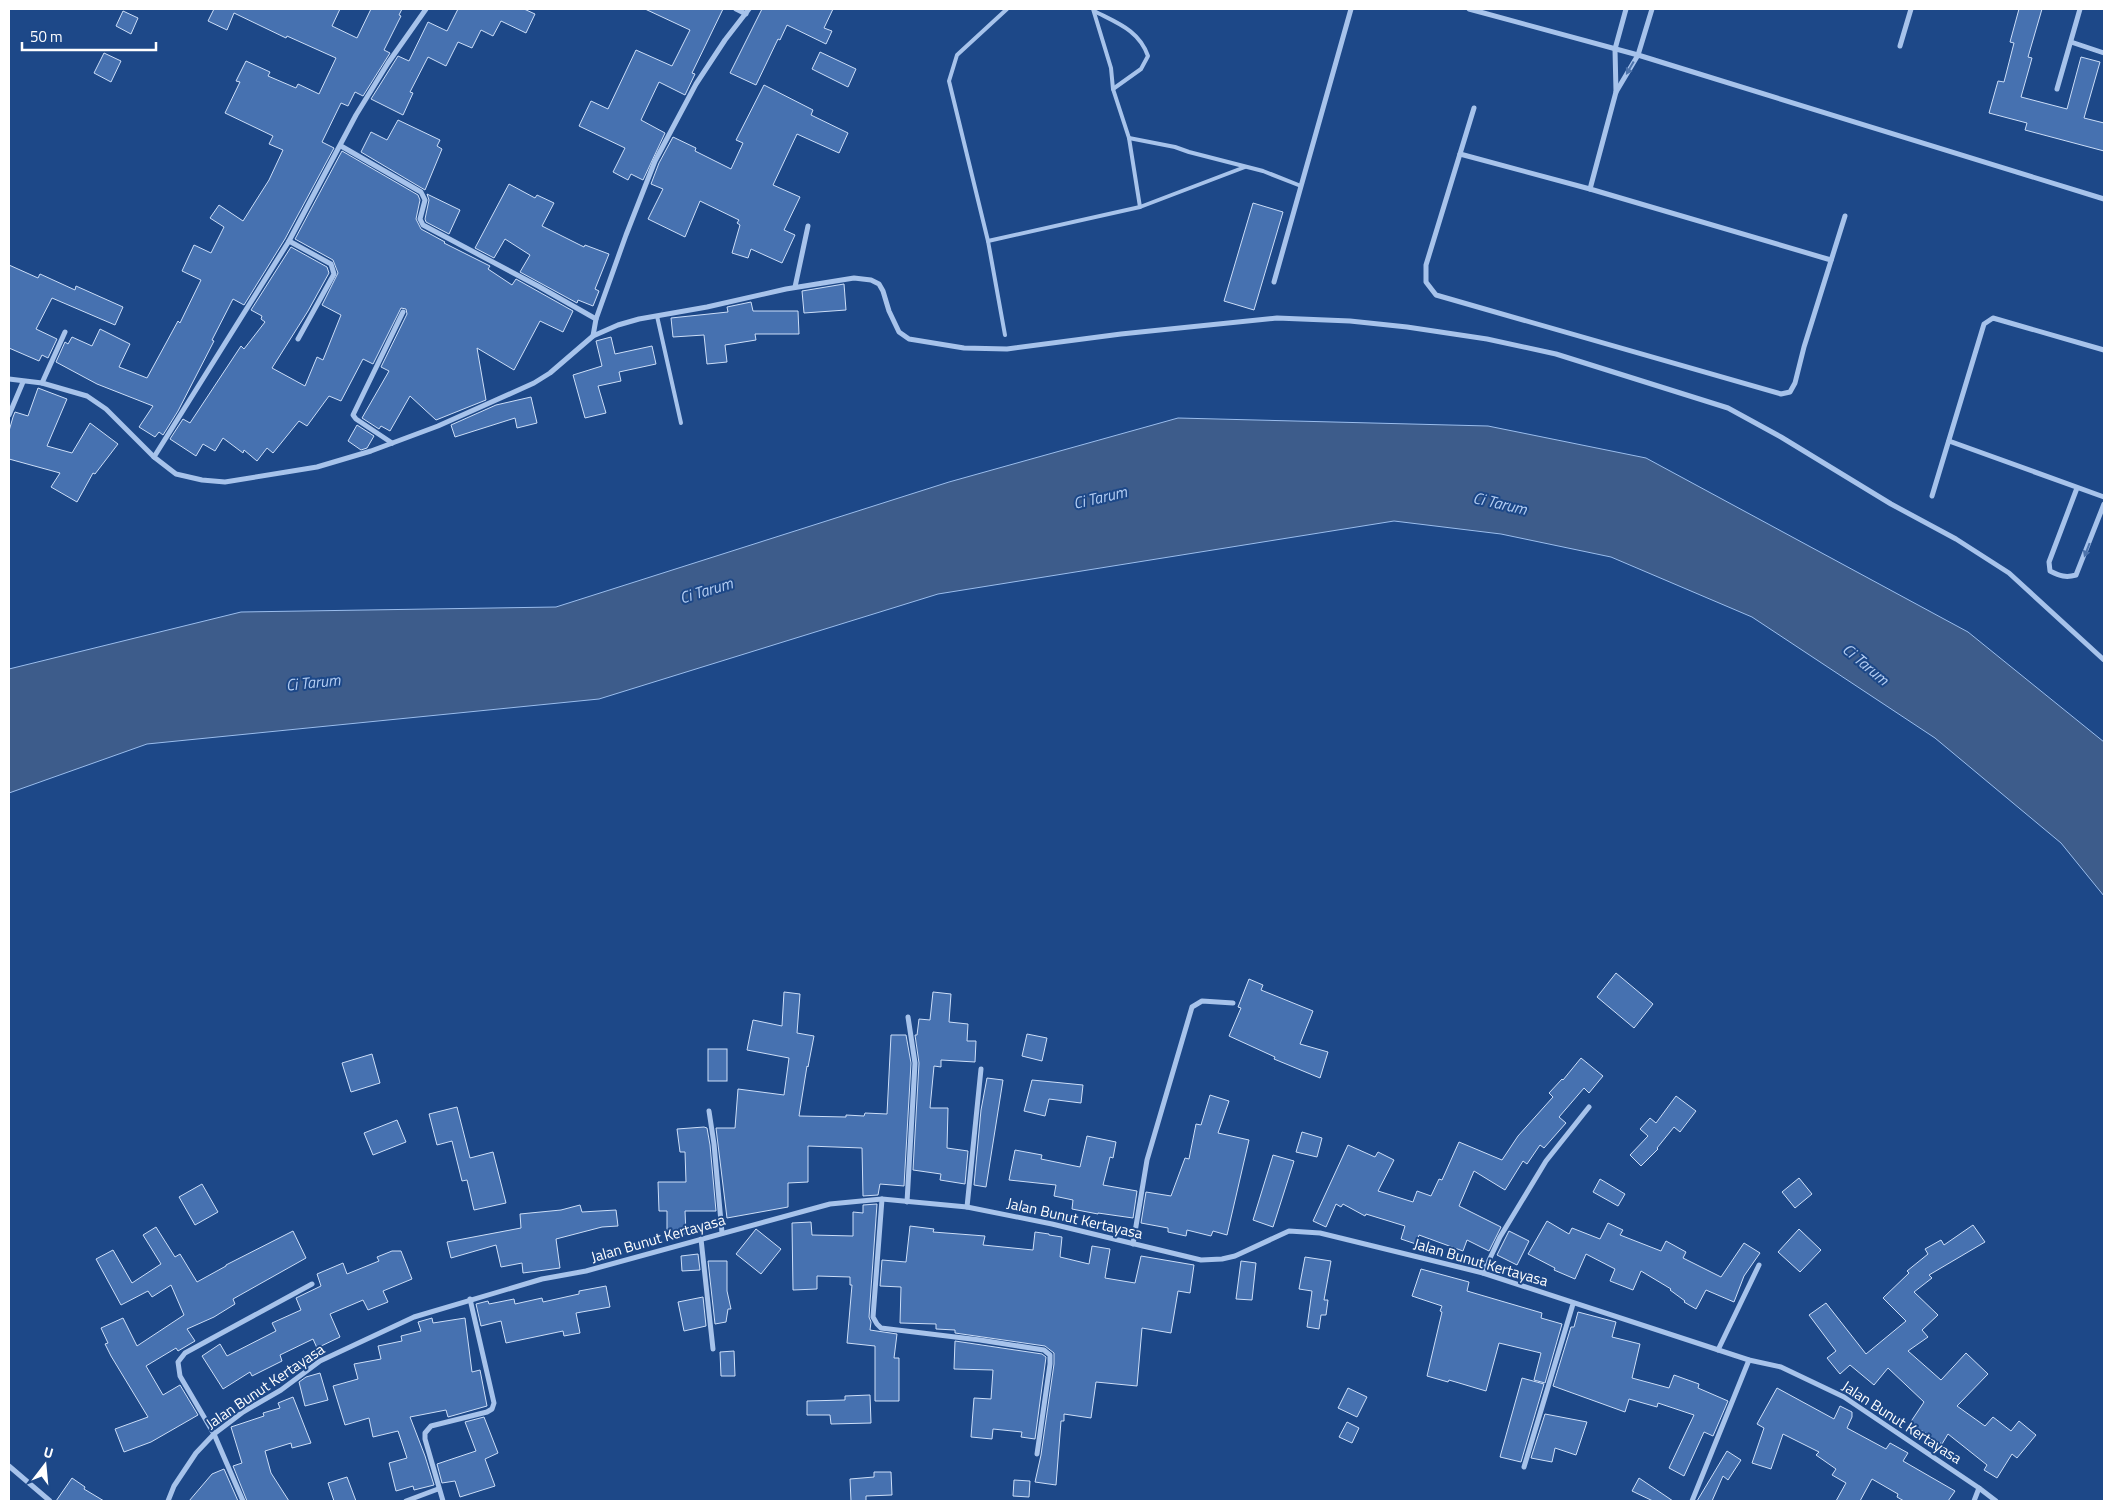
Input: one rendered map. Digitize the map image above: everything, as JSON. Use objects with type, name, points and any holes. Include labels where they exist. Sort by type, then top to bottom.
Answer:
[{"type":"street","points":[[154,457],[289,241],[356,115],[426,9]]},
{"type":"street","points":[[593,336],[596,319],[655,161],[696,84],[747,11],[736,9]]},
{"type":"street","points":[[1274,282],[1351,9]]},
{"type":"street","points":[[1469,9],[1638,55],[2104,199]]},
{"type":"street","points":[[1616,92],[1615,49],[1626,9]]},
{"type":"street","points":[[1590,188],[1616,92],[1638,55],[1652,9]]},
{"type":"street","points":[[1900,46],[1911,9]]},
{"type":"street","points":[[2057,89],[2080,9]]},
{"type":"street","points":[[2071,42],[2104,53]]},
{"type":"street","points":[[1474,108],[1426,265],[1426,282],[1436,295],[1556,330],[1781,394],[1790,392],[1795,383],[1845,216]]},
{"type":"street","points":[[341,146],[421,192],[424,200],[420,219],[423,226],[538,286],[596,319]]},
{"type":"street","points":[[1460,154],[1590,188],[1831,260]]},
{"type":"street","points":[[794,288],[808,226]]},
{"type":"street","points":[[289,241],[332,264],[334,269],[334,274],[298,339]]},
{"type":"street","points":[[9,378],[23,382],[42,383],[87,396],[106,409],[154,457],[176,474],[202,480],[225,482],[316,468],[392,444],[438,426],[534,383],[593,336],[618,326],[657,316],[794,288],[854,278],[871,280],[879,284],[899,332],[909,339],[964,348],[1007,349],[1121,334],[1277,318],[1350,321],[1408,327],[1487,339],[1556,354],[1728,408],[1781,437],[1891,504],[1956,539],[2009,573],[2104,660]]},
{"type":"street","points":[[392,444],[356,419],[353,414],[403,312]]},
{"type":"street","points":[[1932,496],[1984,324],[1994,318],[2104,350]]},
{"type":"street","points":[[42,383],[66,332]]},
{"type":"street","points":[[9,415],[23,382]]},
{"type":"street","points":[[1949,441],[2104,497]]},
{"type":"street","points":[[2077,488],[2049,562],[2050,571],[2059,576],[2068,577],[2076,575],[2104,504]]},
{"type":"street","points":[[1133,1244],[1147,1160],[1192,1007],[1202,1001],[1233,1003]]},
{"type":"street","points":[[907,1202],[915,1063],[908,1017]]},
{"type":"street","points":[[967,1207],[981,1069]]},
{"type":"street","points":[[1483,1273],[1500,1237],[1546,1161],[1588,1107]]},
{"type":"street","points":[[709,1111],[722,1233]]},
{"type":"street","points":[[882,1199],[873,1317],[877,1324],[881,1328],[1044,1350],[1050,1355],[1050,1364],[1037,1454]]},
{"type":"street","name":"Jalan Bunut Kertayasa","points":[[168,1501],[174,1486],[196,1453],[214,1434],[243,1412],[281,1390],[320,1360],[414,1317],[542,1279],[586,1271],[830,1204],[882,1199],[967,1207],[1052,1224],[1201,1260],[1235,1256],[1289,1231],[1306,1231],[1483,1273],[1749,1360],[1781,1367],[1844,1397],[1996,1501]]},
{"type":"street","points":[[701,1239],[713,1349]]},
{"type":"street","points":[[1718,1350],[1759,1265]]},
{"type":"street","points":[[243,1501],[214,1434],[180,1376],[178,1362],[185,1353],[312,1284]]},
{"type":"street","points":[[443,1501],[438,1489],[425,1433],[431,1426],[487,1412],[492,1409],[494,1403],[470,1299]]},
{"type":"street","points":[[1524,1467],[1573,1304]]},
{"type":"street","points":[[1692,1501],[1749,1360]]},
{"type":"street","points":[[9,1466],[50,1501]]},
{"type":"street","points":[[1974,1501],[1979,1488]]},
{"type":"street","points":[[406,1501],[438,1489]]},
{"type":"lane","points":[[1005,335],[988,241],[949,81],[957,55],[1007,9]]},
{"type":"lane","points":[[1093,10],[1111,68],[1113,89],[1129,138],[1140,207]]},
{"type":"lane","points":[[1093,10],[1134,33],[1145,47],[1148,56],[1141,69],[1113,89]]},
{"type":"lane","points":[[1129,138],[1175,147],[1263,171],[1301,186]]},
{"type":"lane","points":[[988,241],[1140,207],[1245,167]]},
{"type":"lane","points":[[657,316],[681,423]]},
{"type":"water","name":"Ci Tarum","points":[[1178,418],[1488,426],[1646,458],[1968,632],[2104,742],[2104,896],[2061,843],[1935,738],[1752,617],[1611,557],[1501,534],[1394,521],[938,594],[599,699],[147,744],[9,793],[9,669],[241,612],[556,607],[949,482]]},
{"type":"building","points":[[214,9],[340,9],[332,26],[357,38],[371,9],[402,9],[399,15],[401,16],[384,50],[390,53],[363,96],[355,92],[348,106],[341,103],[322,142],[334,148],[285,239],[244,305],[233,299],[178,411],[163,435],[159,432],[155,437],[139,427],[153,406],[97,384],[56,362],[65,342],[68,344],[72,337],[92,346],[100,329],[130,344],[119,367],[147,378],[178,321],[180,323],[201,280],[182,271],[194,245],[211,253],[224,227],[210,218],[219,205],[243,221],[269,180],[283,150],[269,144],[273,136],[225,113],[240,82],[236,81],[246,61],[270,72],[268,76],[296,88],[298,84],[319,94],[336,58],[287,36],[286,38],[234,13],[227,30],[208,21]]},
{"type":"building","points":[[458,9],[524,9],[535,14],[526,33],[501,21],[493,36],[481,30],[472,48],[458,42],[446,66],[428,57],[410,92],[413,93],[403,115],[371,99],[398,56],[409,61],[428,22],[447,31]]},
{"type":"building","points":[[645,9],[723,9],[692,73],[695,74],[685,95],[659,82],[641,120],[665,133],[643,180],[631,174],[628,180],[613,172],[625,148],[579,126],[591,101],[608,109],[636,50],[672,66],[690,30]]},
{"type":"building","points":[[762,9],[833,9],[824,28],[832,31],[826,44],[787,25],[780,40],[778,39],[756,85],[730,73]]},
{"type":"building","points":[[2019,9],[2042,9],[2028,57],[2032,58],[2021,97],[2067,109],[2081,57],[2100,62],[2084,118],[2104,123],[2104,151],[2025,130],[2027,123],[1989,113],[1998,81],[2004,82],[2014,43],[2010,42]]},
{"type":"building","points":[[123,11],[138,18],[131,34],[116,26]]},
{"type":"building","points":[[820,52],[856,69],[848,87],[812,69]]},
{"type":"building","points":[[104,53],[121,61],[111,82],[94,73]]},
{"type":"building","points":[[764,85],[813,110],[811,115],[848,133],[839,153],[797,134],[773,185],[800,197],[784,230],[795,235],[782,263],[751,249],[748,258],[732,253],[740,225],[737,223],[739,220],[700,201],[685,237],[648,219],[663,189],[651,184],[659,163],[673,137],[696,148],[695,151],[731,169],[743,143],[736,140]]},
{"type":"building","points":[[398,120],[440,140],[437,146],[442,149],[425,190],[361,152],[371,132],[387,140]]},
{"type":"building","points":[[342,151],[418,195],[420,200],[416,219],[421,229],[490,266],[488,269],[512,285],[516,279],[573,311],[563,332],[540,321],[514,370],[477,348],[486,400],[436,420],[410,396],[390,431],[381,426],[379,429],[362,418],[389,371],[381,367],[407,314],[406,309],[401,308],[373,364],[363,359],[341,401],[329,396],[307,426],[299,421],[273,453],[267,448],[257,461],[244,450],[243,453],[223,438],[215,451],[203,444],[196,456],[170,439],[183,419],[190,423],[241,346],[244,349],[265,322],[261,319],[262,316],[251,310],[291,247],[327,267],[329,273],[308,311],[272,368],[305,386],[317,357],[323,360],[341,315],[322,305],[338,273],[333,260],[295,239]]},
{"type":"building","points":[[509,184],[535,198],[537,195],[554,203],[542,226],[584,247],[585,245],[609,254],[595,289],[599,291],[593,306],[578,300],[577,303],[520,272],[530,255],[505,239],[494,258],[475,248]]},
{"type":"building","points":[[427,194],[460,210],[449,234],[426,222],[429,200]]},
{"type":"building","points":[[1253,203],[1283,212],[1254,310],[1224,301]]},
{"type":"building","points":[[9,265],[38,278],[40,274],[75,290],[76,286],[123,307],[115,325],[52,298],[36,329],[57,339],[48,358],[42,355],[39,361],[9,348]]},
{"type":"building","points":[[844,284],[846,310],[804,313],[802,291]]},
{"type":"building","points":[[751,302],[753,311],[798,311],[799,334],[755,334],[756,340],[725,345],[727,362],[707,364],[704,335],[673,337],[671,318],[728,312],[727,307]]},
{"type":"building","points":[[611,337],[615,354],[652,346],[656,364],[619,372],[621,381],[598,386],[606,413],[585,418],[573,375],[602,366],[596,341]]},
{"type":"building","points":[[38,388],[67,399],[47,446],[72,453],[90,423],[118,444],[95,474],[93,473],[77,502],[51,487],[60,473],[9,459],[9,431],[15,412],[28,416]]},
{"type":"building","points":[[531,397],[537,423],[517,428],[515,418],[455,437],[451,425],[496,405]]},
{"type":"building","points":[[357,425],[374,436],[367,448],[361,450],[348,441]]},
{"type":"building","points":[[1616,973],[1653,1004],[1634,1028],[1597,997]]},
{"type":"building","points":[[1249,979],[1263,985],[1261,990],[1313,1011],[1300,1044],[1328,1052],[1320,1078],[1274,1059],[1275,1057],[1229,1036],[1241,1008],[1238,1007]]},
{"type":"building","points":[[784,992],[800,994],[797,1033],[814,1036],[799,1116],[846,1117],[846,1115],[864,1116],[865,1113],[887,1114],[891,1035],[906,1035],[911,1063],[904,1186],[880,1184],[878,1195],[863,1196],[862,1148],[808,1146],[808,1182],[788,1183],[788,1207],[727,1218],[716,1128],[735,1128],[738,1089],[784,1095],[789,1058],[747,1050],[753,1020],[782,1026]]},
{"type":"building","points":[[933,992],[951,994],[949,1022],[968,1024],[967,1041],[976,1041],[975,1062],[941,1060],[941,1067],[934,1066],[930,1108],[948,1108],[947,1148],[968,1151],[965,1184],[940,1180],[941,1174],[913,1170],[919,1063],[915,1035],[917,1035],[919,1019],[930,1020]]},
{"type":"building","points":[[1027,1034],[1047,1038],[1042,1061],[1022,1056]]},
{"type":"building","points":[[708,1049],[727,1049],[727,1081],[708,1081]]},
{"type":"building","points":[[372,1054],[380,1083],[351,1092],[342,1063]]},
{"type":"building","points":[[1581,1058],[1603,1076],[1589,1093],[1584,1088],[1559,1117],[1566,1123],[1544,1148],[1540,1145],[1527,1164],[1523,1161],[1505,1190],[1474,1171],[1459,1206],[1501,1227],[1489,1251],[1467,1240],[1463,1251],[1419,1235],[1416,1244],[1401,1239],[1405,1226],[1366,1214],[1365,1216],[1343,1204],[1341,1207],[1336,1204],[1326,1227],[1313,1221],[1348,1145],[1375,1157],[1378,1152],[1394,1160],[1378,1191],[1413,1202],[1417,1191],[1431,1196],[1439,1179],[1442,1180],[1459,1142],[1502,1160],[1518,1136],[1553,1097],[1549,1093],[1563,1080]]},
{"type":"building","points":[[987,1078],[1003,1080],[986,1187],[974,1185],[981,1110]]},
{"type":"building","points":[[1032,1080],[1083,1085],[1081,1103],[1049,1099],[1045,1116],[1024,1111]]},
{"type":"building","points":[[1210,1095],[1229,1101],[1218,1133],[1249,1140],[1227,1235],[1213,1231],[1211,1236],[1187,1230],[1186,1236],[1168,1232],[1168,1228],[1141,1223],[1146,1192],[1171,1196],[1185,1158],[1189,1159],[1196,1124],[1201,1125]]},
{"type":"building","points":[[1676,1096],[1696,1111],[1680,1132],[1674,1127],[1658,1149],[1641,1166],[1630,1155],[1648,1136],[1640,1129],[1650,1118],[1656,1123]]},
{"type":"building","points":[[457,1107],[470,1158],[493,1152],[506,1203],[474,1210],[467,1180],[462,1181],[452,1141],[437,1145],[429,1114]]},
{"type":"building","points":[[397,1120],[406,1142],[373,1155],[364,1133]]},
{"type":"building","points":[[707,1128],[710,1145],[716,1211],[685,1211],[686,1234],[667,1235],[667,1211],[659,1211],[658,1182],[686,1182],[685,1152],[680,1152],[677,1129]]},
{"type":"building","points":[[1302,1132],[1322,1138],[1317,1157],[1296,1152]]},
{"type":"building","points":[[1087,1136],[1116,1142],[1113,1158],[1110,1157],[1103,1185],[1137,1191],[1133,1218],[1072,1209],[1073,1200],[1054,1196],[1056,1185],[1009,1180],[1015,1150],[1042,1155],[1041,1159],[1080,1167]]},
{"type":"building","points":[[1273,1155],[1294,1161],[1273,1227],[1253,1220]]},
{"type":"building","points":[[1799,1178],[1812,1194],[1795,1208],[1782,1192]]},
{"type":"building","points":[[1600,1179],[1625,1194],[1618,1206],[1593,1192]]},
{"type":"building","points":[[202,1184],[218,1212],[195,1225],[179,1197]]},
{"type":"building","points":[[877,1204],[869,1317],[871,1322],[870,1330],[897,1334],[894,1358],[899,1358],[899,1401],[875,1401],[875,1346],[847,1343],[852,1285],[850,1285],[850,1277],[817,1276],[817,1289],[793,1290],[792,1223],[811,1222],[812,1235],[853,1236],[853,1212],[863,1213],[863,1205]]},
{"type":"building","points":[[580,1205],[582,1212],[616,1210],[618,1226],[602,1227],[556,1239],[560,1268],[523,1273],[522,1263],[501,1267],[496,1245],[451,1258],[447,1242],[521,1228],[520,1214],[561,1210]]},
{"type":"building","points":[[1547,1221],[1569,1234],[1572,1228],[1600,1239],[1608,1223],[1623,1230],[1620,1235],[1661,1251],[1666,1241],[1686,1252],[1683,1258],[1721,1277],[1744,1243],[1760,1253],[1744,1276],[1734,1302],[1706,1290],[1696,1309],[1684,1302],[1671,1289],[1641,1271],[1633,1290],[1610,1281],[1615,1269],[1586,1254],[1575,1279],[1554,1270],[1555,1268],[1528,1254]]},
{"type":"building","points":[[1973,1225],[1985,1242],[1929,1275],[1932,1278],[1914,1292],[1938,1315],[1922,1330],[1928,1337],[1908,1351],[1941,1380],[1966,1353],[1988,1374],[1957,1406],[1985,1426],[1993,1417],[2011,1431],[2019,1421],[2036,1435],[2017,1458],[2012,1454],[1997,1478],[1984,1470],[1987,1465],[1948,1434],[1942,1444],[1910,1423],[1924,1402],[1888,1368],[1874,1385],[1850,1365],[1840,1374],[1827,1358],[1836,1351],[1809,1315],[1826,1303],[1866,1354],[1906,1321],[1883,1298],[1909,1273],[1907,1271],[1928,1254],[1925,1249],[1941,1240],[1944,1245]]},
{"type":"building","points":[[910,1226],[934,1229],[933,1232],[985,1236],[983,1245],[1033,1250],[1035,1232],[1049,1234],[1062,1237],[1060,1257],[1089,1264],[1092,1246],[1110,1249],[1105,1278],[1135,1283],[1141,1256],[1194,1265],[1190,1293],[1178,1291],[1171,1333],[1142,1328],[1137,1386],[1096,1382],[1091,1418],[1064,1414],[1064,1421],[1061,1421],[1056,1485],[1035,1482],[1041,1455],[1054,1353],[1045,1346],[955,1333],[955,1330],[936,1329],[936,1324],[900,1323],[901,1287],[880,1286],[882,1260],[906,1262]]},
{"type":"building","points":[[156,1227],[175,1257],[180,1254],[197,1282],[293,1231],[306,1258],[233,1299],[235,1304],[214,1317],[187,1329],[195,1341],[178,1351],[176,1348],[146,1366],[163,1395],[180,1385],[198,1415],[151,1442],[124,1452],[115,1429],[148,1417],[111,1356],[105,1344],[108,1343],[101,1328],[123,1318],[137,1346],[184,1315],[171,1285],[152,1297],[148,1291],[121,1305],[96,1259],[113,1250],[132,1283],[161,1264],[143,1235]]},
{"type":"building","points":[[756,1229],[781,1249],[761,1274],[736,1254]]},
{"type":"building","points":[[1799,1229],[1821,1250],[1800,1272],[1778,1252]]},
{"type":"building","points":[[1509,1231],[1529,1241],[1517,1265],[1497,1255]]},
{"type":"building","points":[[392,1251],[401,1251],[412,1279],[383,1291],[388,1302],[368,1310],[363,1300],[330,1314],[340,1337],[317,1348],[313,1339],[280,1355],[282,1361],[252,1376],[250,1372],[223,1389],[202,1356],[220,1344],[227,1356],[276,1331],[272,1323],[301,1310],[296,1298],[321,1286],[317,1274],[343,1263],[347,1274],[379,1261],[377,1257]]},
{"type":"building","points":[[698,1254],[700,1270],[682,1271],[681,1256]]},
{"type":"building","points":[[1305,1257],[1331,1261],[1324,1300],[1328,1300],[1326,1315],[1321,1315],[1319,1329],[1307,1327],[1312,1291],[1299,1289]]},
{"type":"building","points":[[708,1261],[727,1261],[727,1291],[731,1309],[728,1309],[726,1322],[715,1324]]},
{"type":"building","points":[[1241,1261],[1256,1263],[1252,1300],[1236,1299]]},
{"type":"building","points":[[1421,1269],[1469,1282],[1467,1291],[1542,1313],[1541,1318],[1562,1324],[1545,1383],[1534,1380],[1541,1353],[1499,1343],[1486,1391],[1449,1380],[1448,1382],[1427,1376],[1442,1306],[1412,1296]]},
{"type":"building","points":[[606,1286],[610,1307],[576,1313],[580,1333],[564,1336],[563,1331],[506,1343],[501,1321],[481,1326],[476,1304],[488,1301],[489,1304],[514,1299],[515,1304],[542,1298],[543,1302],[579,1294],[579,1291]]},
{"type":"building","points":[[703,1297],[706,1326],[684,1331],[678,1302]]},
{"type":"building","points":[[1578,1312],[1616,1322],[1612,1337],[1640,1344],[1632,1378],[1669,1388],[1674,1375],[1699,1384],[1698,1388],[1728,1401],[1713,1436],[1704,1432],[1684,1476],[1669,1468],[1694,1415],[1658,1403],[1657,1407],[1629,1399],[1625,1412],[1553,1386],[1571,1327],[1574,1327]]},
{"type":"building","points":[[432,1318],[433,1323],[465,1318],[472,1372],[480,1370],[487,1406],[448,1417],[446,1410],[410,1417],[434,1485],[414,1490],[413,1486],[396,1491],[389,1463],[407,1458],[398,1431],[373,1437],[369,1418],[345,1425],[333,1386],[358,1379],[354,1364],[381,1359],[378,1346],[402,1341],[401,1336],[421,1331],[418,1322]]},
{"type":"building","points":[[955,1341],[1042,1354],[1046,1357],[1035,1439],[1021,1437],[1022,1432],[993,1429],[992,1439],[971,1437],[974,1398],[991,1399],[993,1370],[954,1369]]},
{"type":"building","points":[[734,1351],[735,1376],[721,1376],[720,1352]]},
{"type":"building","points":[[320,1373],[328,1400],[305,1406],[299,1382],[306,1377]]},
{"type":"building","points":[[1522,1378],[1544,1384],[1521,1462],[1500,1457]]},
{"type":"building","points":[[1348,1388],[1367,1397],[1357,1417],[1338,1408]]},
{"type":"building","points":[[1777,1388],[1834,1419],[1840,1406],[1852,1412],[1847,1428],[1886,1449],[1890,1443],[1908,1453],[1903,1461],[1955,1491],[1948,1501],[1904,1501],[1897,1497],[1898,1494],[1872,1479],[1860,1501],[1836,1501],[1846,1483],[1832,1475],[1836,1469],[1816,1455],[1819,1452],[1783,1434],[1771,1469],[1752,1463],[1764,1428],[1757,1424]]},
{"type":"building","points":[[870,1395],[871,1423],[831,1424],[830,1415],[807,1415],[807,1401],[845,1400],[845,1396]]},
{"type":"building","points":[[293,1397],[311,1443],[292,1448],[291,1443],[265,1451],[271,1473],[289,1501],[247,1501],[233,1466],[242,1463],[231,1427],[264,1416],[263,1413],[280,1408],[278,1403]]},
{"type":"building","points":[[1545,1414],[1587,1422],[1576,1455],[1555,1448],[1552,1462],[1531,1458]]},
{"type":"building","points":[[484,1417],[498,1453],[485,1459],[495,1486],[460,1497],[455,1481],[442,1483],[437,1464],[476,1451],[465,1422]]},
{"type":"building","points":[[1347,1422],[1359,1428],[1352,1443],[1339,1437]]},
{"type":"building","points":[[1727,1451],[1741,1460],[1728,1480],[1723,1476],[1712,1501],[1697,1501]]},
{"type":"building","points":[[224,1469],[238,1501],[189,1501],[212,1474]]},
{"type":"building","points":[[874,1472],[891,1472],[892,1495],[866,1496],[866,1501],[851,1501],[850,1479],[874,1477]]},
{"type":"building","points":[[347,1477],[356,1501],[334,1501],[328,1483]]},
{"type":"building","points":[[72,1478],[85,1487],[84,1489],[104,1501],[56,1501]]},
{"type":"building","points":[[1639,1478],[1673,1501],[1653,1501],[1632,1491]]},
{"type":"building","points":[[1014,1480],[1030,1481],[1029,1497],[1013,1496]]}]
